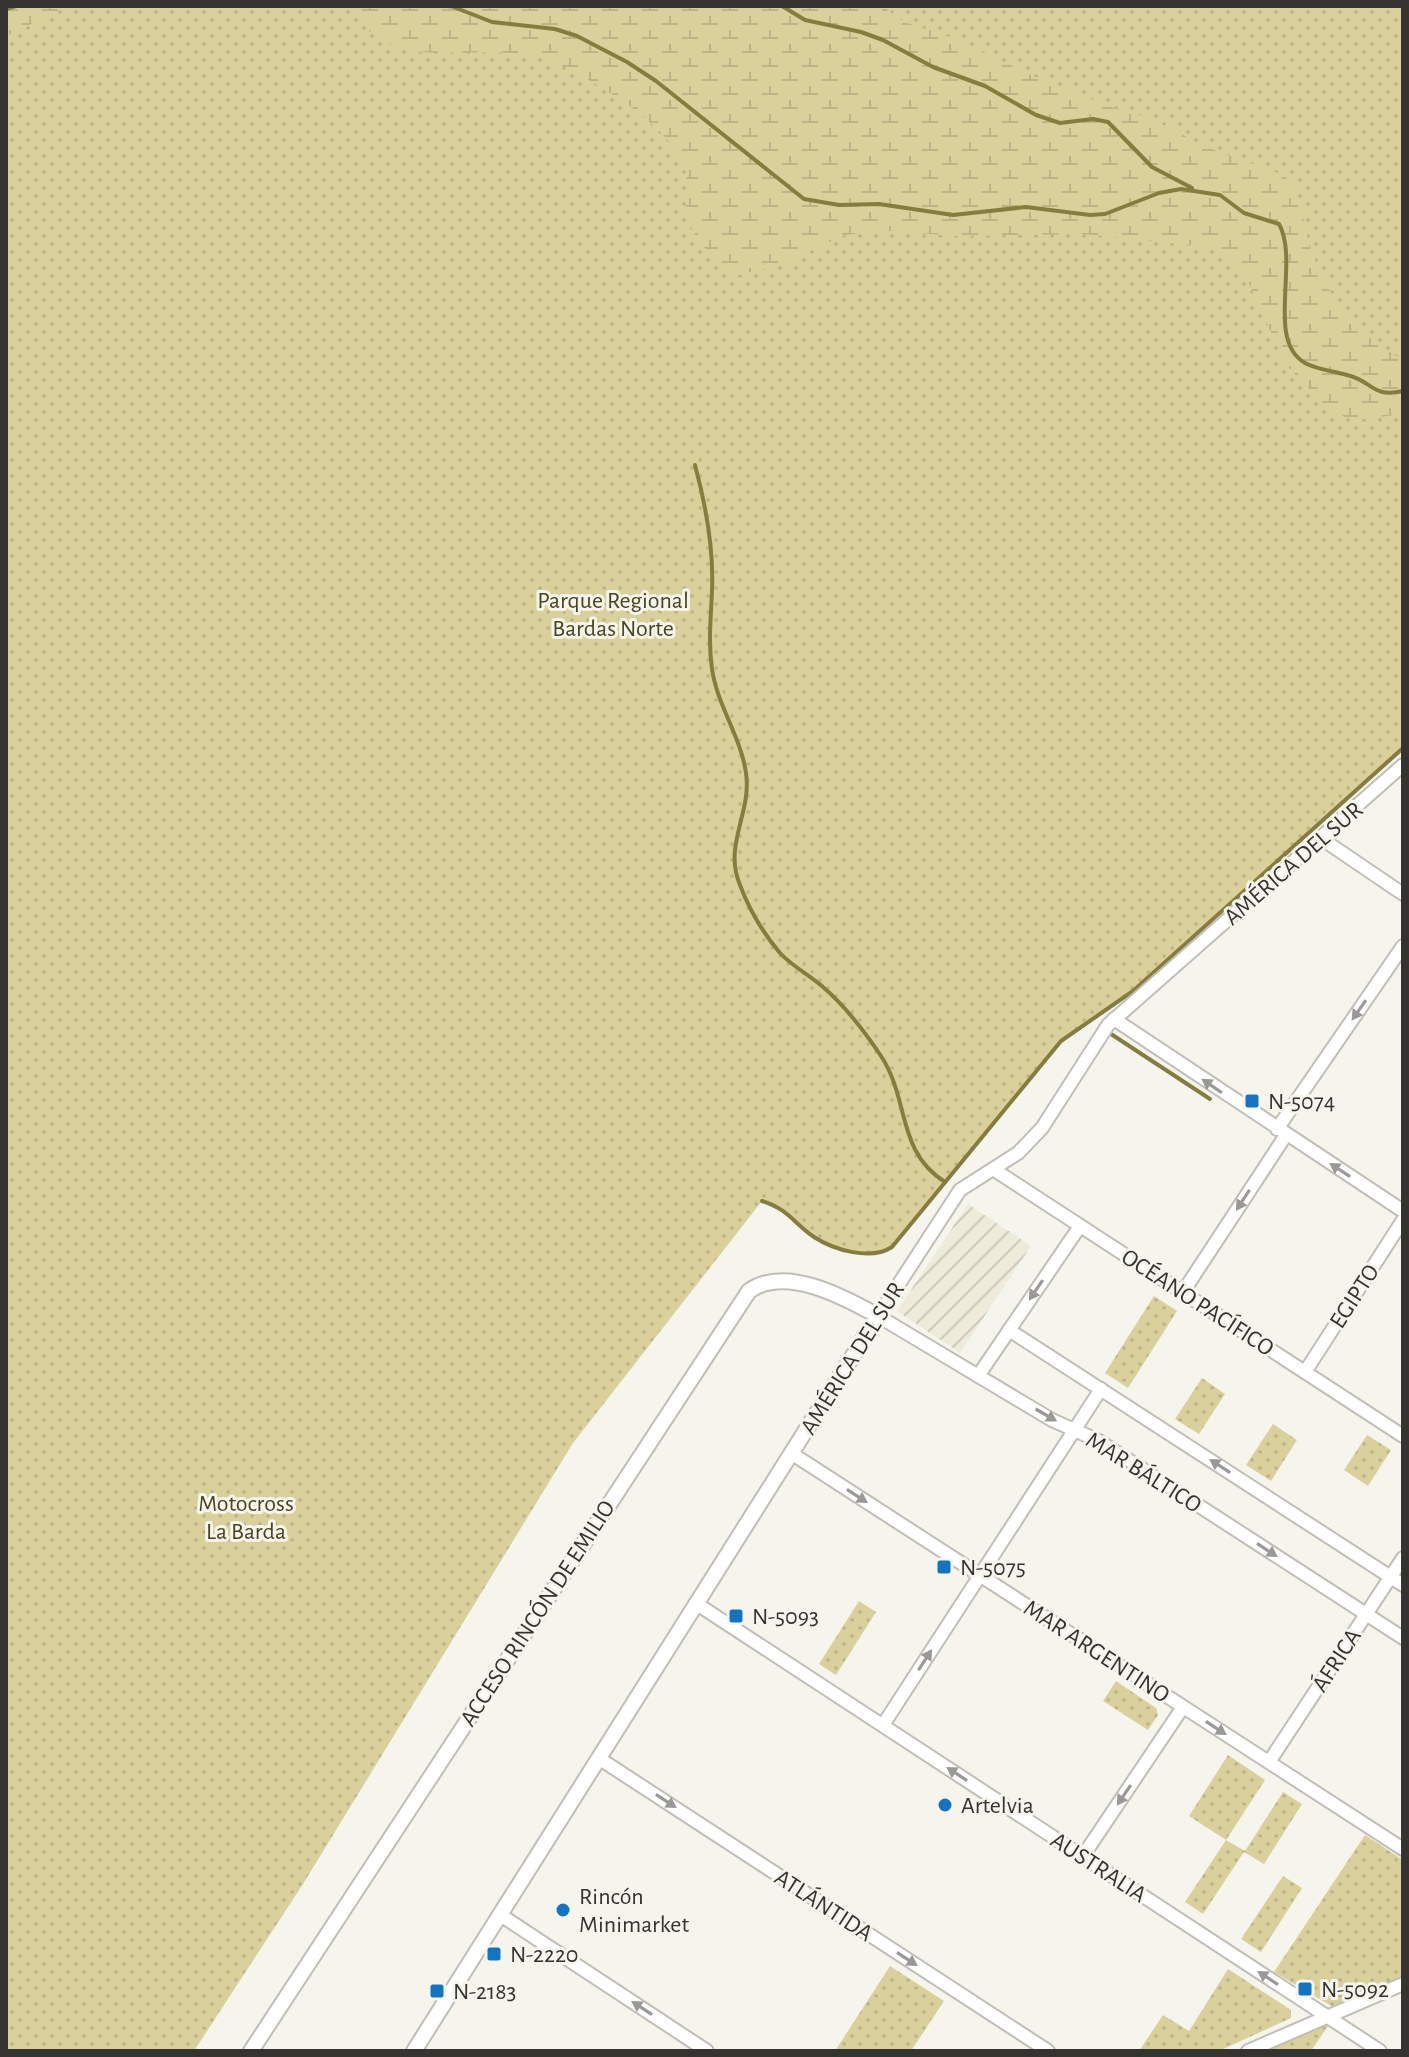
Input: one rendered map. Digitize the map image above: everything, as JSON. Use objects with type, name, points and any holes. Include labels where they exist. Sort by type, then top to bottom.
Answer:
[{"type":"street","name":"AMÉRICA DEL SUR","points":[[414,2051],[960,1190],[1018,1153],[1042,1128],[1097,1037],[1114,1019],[1403,765]]},
{"type":"street","points":[[1322,839],[1403,894]]},
{"type":"street","points":[[1183,1292],[1403,946]]},
{"type":"street","points":[[1114,1019],[1403,1211]]},
{"type":"street","name":"OCÉANO PACÍFICO","points":[[993,1169],[1403,1436]]},
{"type":"street","name":"EGIPTO","points":[[1305,1372],[1403,1220]]},
{"type":"street","points":[[978,1376],[1080,1226]]},
{"type":"street","name":"ACCESO RINCÓN DE EMILIO","points":[[251,2051],[749,1291],[774,1281],[813,1287],[846,1299],[878,1316]]},
{"type":"street","name":"MAR BÁLTICO","points":[[878,1316],[978,1376],[1099,1441],[1403,1638]]},
{"type":"street","name":"MAR BÁLTICO","points":[[1009,1330],[1403,1585]]},
{"type":"street","points":[[883,1725],[1101,1389]]},
{"type":"street","name":"MAR ARGENTINO","points":[[791,1453],[1403,1849]]},
{"type":"street","name":"ÁFRICA","points":[[1269,1762],[1403,1558]]},
{"type":"street","name":"AUSTRALIA","points":[[697,1604],[1380,2051]]},
{"type":"street","points":[[1083,1856],[1183,1707]]},
{"type":"street","name":"ATLÁNTIDA","points":[[600,1759],[1048,2051]]},
{"type":"street","points":[[502,1916],[707,2051]]},
{"type":"street","points":[[1248,2051],[1403,1984]]},
{"type":"shaded area","points":[[968,1204],[1031,1246],[960,1353],[897,1311]]},
{"type":"green space","name":"Parque Regional Bardas Norte","points":[[6,6],[1403,6],[1403,748],[1133,991],[1061,1041],[892,1247],[874,1253],[842,1249],[822,1241],[780,1209],[762,1201],[573,1443],[303,1884],[194,2051],[6,2051]]},
{"type":"green space","points":[[6,6],[69,6],[6,36]]},
{"type":"green space","points":[[346,6],[882,6],[904,22],[962,41],[1026,73],[1126,113],[1146,116],[1206,147],[1283,175],[1295,189],[1315,261],[1333,296],[1371,339],[1403,359],[1403,414],[1364,419],[1345,417],[1325,405],[1286,365],[1242,268],[1209,247],[1084,234],[959,236],[877,230],[842,236],[784,264],[735,276],[702,245],[691,227],[686,204],[686,173],[680,156],[652,124],[614,95],[576,73],[539,57],[404,49],[375,36]]},
{"type":"green space","points":[[1154,1296],[1177,1311],[1128,1388],[1105,1373]]},
{"type":"green space","points":[[1202,1378],[1225,1394],[1199,1434],[1175,1419]]},
{"type":"green space","points":[[1273,1424],[1297,1440],[1271,1481],[1246,1465]]},
{"type":"green space","points":[[1367,1435],[1391,1450],[1368,1486],[1344,1470]]},
{"type":"green space","points":[[859,1601],[876,1612],[836,1675],[819,1664]]},
{"type":"green space","points":[[1116,1681],[1156,1708],[1158,1715],[1148,1730],[1103,1701]]},
{"type":"green space","points":[[1228,1755],[1265,1780],[1226,1840],[1189,1816]]},
{"type":"green space","points":[[1283,1792],[1302,1804],[1264,1864],[1244,1852],[1203,1914],[1185,1902],[1226,1840],[1245,1851]]},
{"type":"green space","points":[[1365,1835],[1403,1860],[1403,1979],[1333,2007],[1274,1972]]},
{"type":"green space","points":[[1283,1876],[1302,1888],[1261,1952],[1241,1939]]},
{"type":"green space","points":[[890,1966],[944,2001],[911,2051],[835,2051]]},
{"type":"green space","points":[[1228,1969],[1291,2010],[1291,2018],[1219,2051],[1139,2051],[1163,2015],[1189,2031]]},
{"type":"green space","points":[[1320,2026],[1328,2026],[1311,2051],[1265,2051]]},
{"type":"waterway","points":[[6,9],[16,6]]},
{"type":"waterway","points":[[405,6],[412,6]]},
{"type":"waterway","points":[[451,6],[492,22],[555,29],[577,36],[627,62],[656,81],[804,199],[839,205],[879,204],[953,215],[1026,207],[1090,215],[1105,214],[1159,193],[1181,189],[1220,195],[1244,213],[1279,224],[1285,240],[1285,319],[1293,352],[1305,363],[1356,378],[1378,391],[1403,391]]},
{"type":"waterway","points":[[782,6],[805,20],[883,40],[933,67],[985,86],[1036,115],[1060,123],[1093,119],[1108,122],[1152,167],[1192,188]]},
{"type":"waterway","points":[[695,465],[706,512],[712,559],[712,669],[746,773],[747,788],[735,856],[740,885],[757,920],[780,953],[831,994],[875,1047],[890,1073],[918,1155],[945,1182]]},
{"type":"waterway","points":[[762,1201],[779,1209],[814,1237],[832,1246],[863,1253],[892,1247],[1061,1041],[1133,991],[1403,748]]},
{"type":"waterway","points":[[1111,1034],[1210,1099]]},
{"type":"place","name":"N-5074","points":[[1252,1101]]},
{"type":"place","name":"N-5075","points":[[944,1567]]},
{"type":"place","name":"N-5093","points":[[736,1616]]},
{"type":"place","name":"Artelvia","points":[[945,1805]]},
{"type":"place","name":"Rincón Minimarket","points":[[563,1910]]},
{"type":"place","name":"N-2220","points":[[494,1954]]},
{"type":"place","name":"N-5092","points":[[1305,1989]]},
{"type":"place","name":"N-2183","points":[[437,1991]]},
{"type":"park label","name":"Motocross La Barda","points":[[246,1517]]}]
